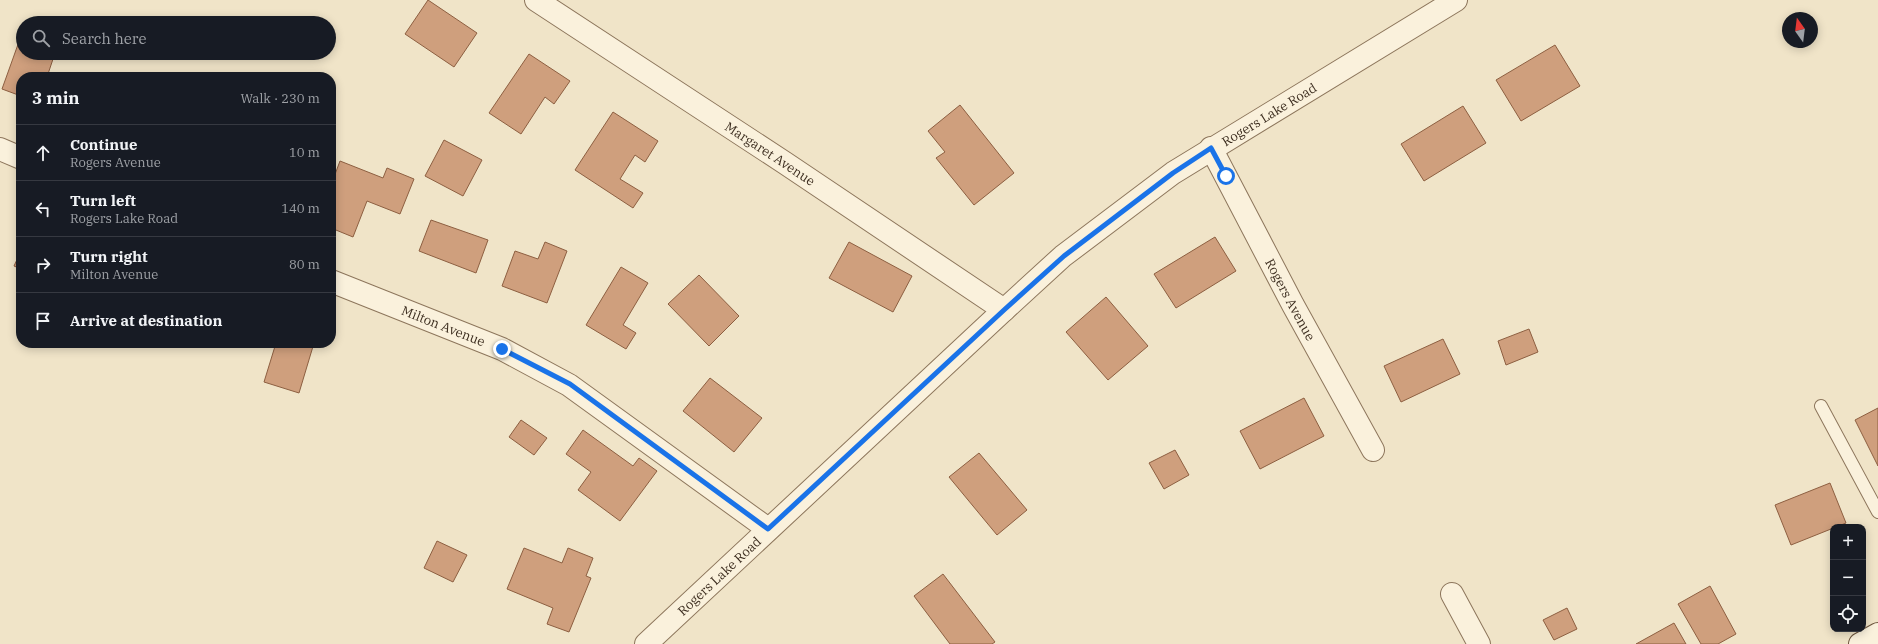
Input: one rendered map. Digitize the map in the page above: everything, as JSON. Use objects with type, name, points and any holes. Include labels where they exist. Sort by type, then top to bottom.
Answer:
[{"type":"street","name":"Margaret Avenue","points":[[536,0],[791,167],[1004,310]]},
{"type":"street","name":"Rogers Lake Road","points":[[646,644],[768,529],[1064,256],[1173,173],[1211,148],[1456,0]]},
{"type":"street","name":"Rogers Avenue","points":[[1211,148],[1293,305],[1373,450]]},
{"type":"street","points":[[0,149],[16,156]]},
{"type":"street","name":"Milton Avenue","points":[[336,283],[502,349],[570,384],[768,529]]},
{"type":"street","points":[[1452,594],[1479,644]]},
{"type":"street","points":[[1860,644],[1878,634]]},
{"type":"lane","points":[[1820,406],[1878,512]]},
{"type":"building","points":[[428,0],[477,33],[454,67],[405,34]]},
{"type":"building","points":[[1555,45],[1580,86],[1521,121],[1496,80]]},
{"type":"building","points":[[16,50],[16,60],[53,60],[49,72],[16,72],[16,94],[2,89]]},
{"type":"building","points":[[529,54],[570,81],[554,104],[545,97],[521,134],[489,113]]},
{"type":"building","points":[[960,105],[1014,173],[974,205],[936,158],[945,152],[928,131]]},
{"type":"building","points":[[1463,106],[1486,143],[1424,181],[1401,144]]},
{"type":"building","points":[[613,112],[658,141],[645,162],[635,155],[620,179],[643,193],[633,208],[575,170]]},
{"type":"building","points":[[444,140],[482,160],[463,196],[425,176]]},
{"type":"building","points":[[340,161],[383,178],[387,168],[414,179],[400,214],[367,201],[353,237],[336,230],[336,172]]},
{"type":"building","points":[[431,220],[488,240],[476,273],[419,251]]},
{"type":"building","points":[[1215,237],[1236,271],[1176,308],[1154,274]]},
{"type":"building","points":[[545,242],[567,251],[547,303],[502,286],[515,251],[538,259]]},
{"type":"building","points":[[849,242],[912,276],[893,312],[829,278]]},
{"type":"building","points":[[621,267],[648,283],[623,325],[636,333],[626,349],[586,325]]},
{"type":"building","points":[[699,275],[739,316],[709,346],[668,304]]},
{"type":"building","points":[[1106,297],[1148,346],[1108,380],[1066,332]]},
{"type":"building","points":[[1529,329],[1538,352],[1506,365],[1498,341]]},
{"type":"building","points":[[1443,339],[1460,374],[1401,402],[1384,366]]},
{"type":"building","points":[[274,348],[312,348],[299,393],[264,382]]},
{"type":"building","points":[[710,378],[762,418],[734,452],[683,411]]},
{"type":"building","points":[[1304,398],[1324,436],[1260,469],[1240,431]]},
{"type":"building","points":[[1878,408],[1878,466],[1855,420]]},
{"type":"building","points":[[521,420],[547,438],[534,455],[509,437]]},
{"type":"building","points":[[583,430],[633,466],[639,458],[657,471],[620,521],[578,490],[591,472],[566,454]]},
{"type":"building","points":[[1175,450],[1189,475],[1164,489],[1149,463]]},
{"type":"building","points":[[979,453],[1027,510],[997,535],[949,477]]},
{"type":"building","points":[[1830,483],[1846,523],[1830,524],[1830,529],[1791,545],[1775,505]]},
{"type":"building","points":[[437,541],[467,555],[453,582],[424,568]]},
{"type":"building","points":[[524,548],[562,563],[568,548],[593,558],[586,576],[591,578],[569,632],[547,624],[553,608],[507,589]]},
{"type":"building","points":[[943,574],[995,642],[992,644],[950,644],[914,596]]},
{"type":"building","points":[[1710,586],[1736,634],[1718,644],[1701,644],[1678,604]]},
{"type":"building","points":[[1567,608],[1577,629],[1554,640],[1543,620]]},
{"type":"building","points":[[1674,623],[1686,644],[1636,644]]},
{"type":"route","points":[[502,349],[570,384],[768,529],[1064,256],[1173,173],[1211,148],[1226,176]]}]
